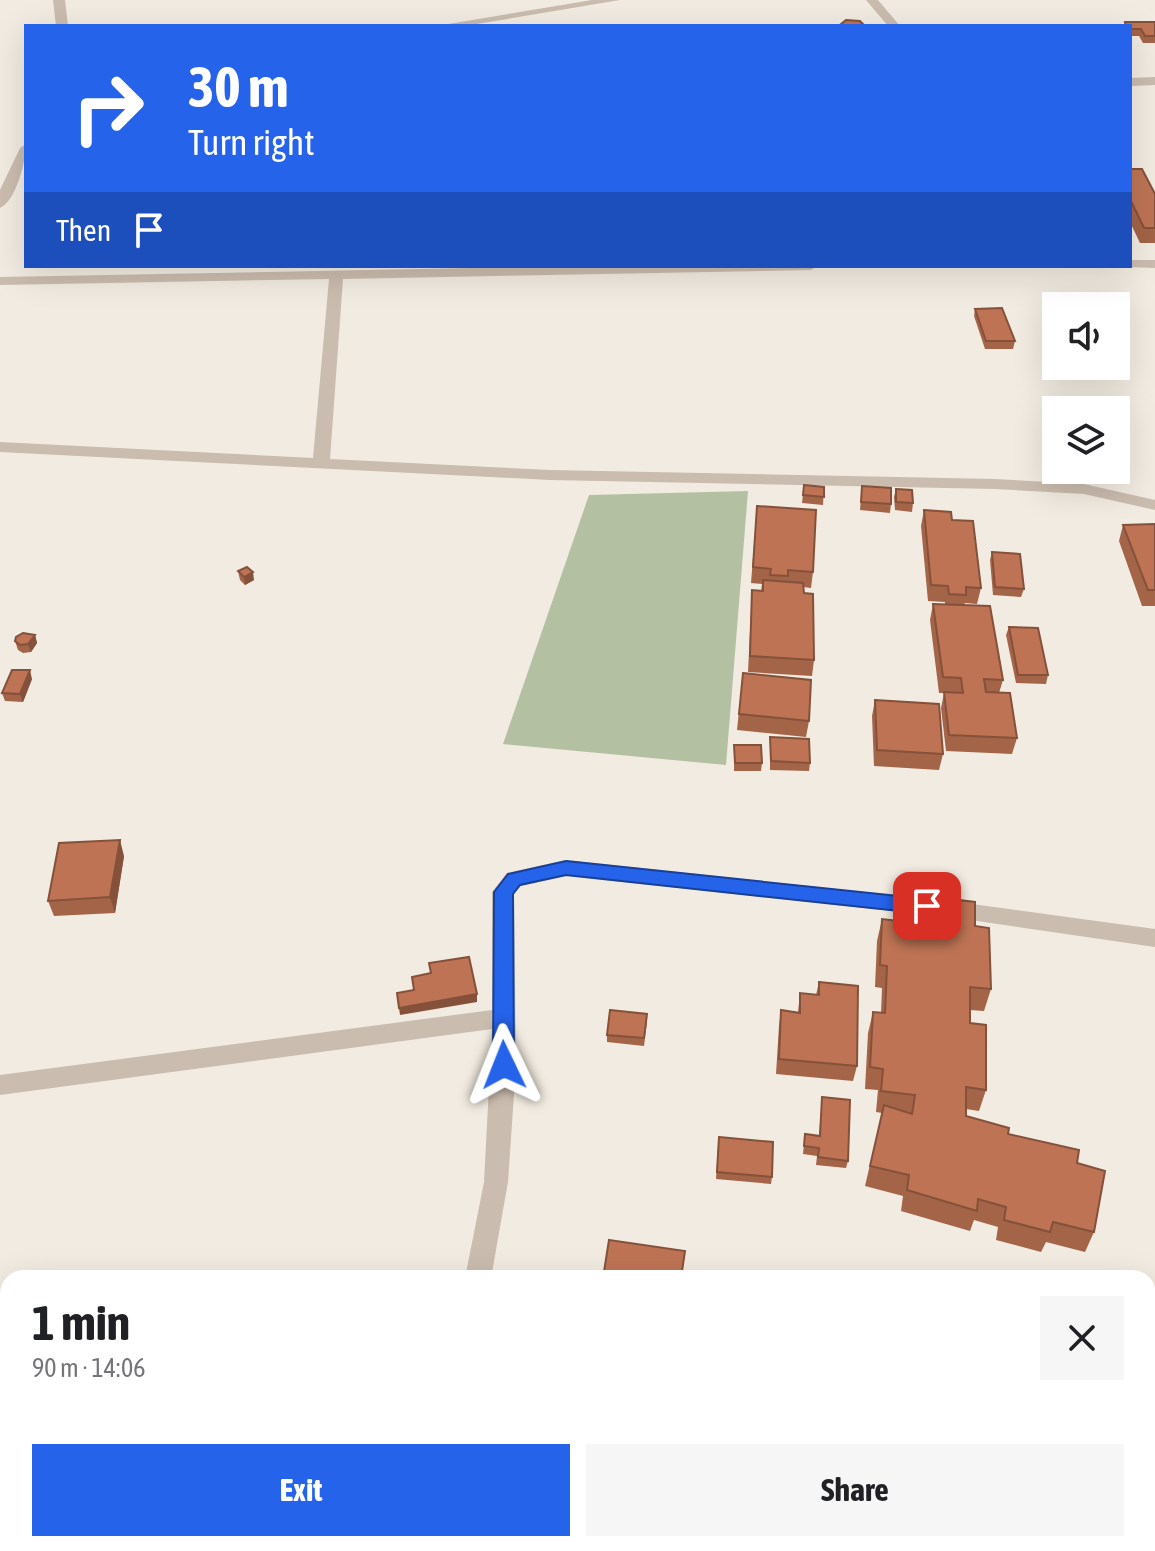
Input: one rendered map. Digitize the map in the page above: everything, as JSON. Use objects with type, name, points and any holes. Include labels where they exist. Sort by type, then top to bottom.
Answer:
[{"type":"street","points":[[59,0],[62,24]]},
{"type":"street","points":[[455,24],[614,0]]},
{"type":"street","points":[[872,0],[892,24]]},
{"type":"street","points":[[1132,82],[1155,81]]},
{"type":"street","points":[[0,204],[24,152]]},
{"type":"street","points":[[7,188],[24,187]]},
{"type":"street","points":[[1132,264],[1155,264]]},
{"type":"street","points":[[0,281],[725,268]]},
{"type":"street","points":[[321,463],[336,277]]},
{"type":"street","points":[[0,447],[550,475],[995,484],[1084,489],[1155,505]]},
{"type":"street","points":[[480,1270],[496,1182],[504,1065],[503,892],[514,879],[566,868],[957,910],[1155,938]]},
{"type":"street","points":[[0,1085],[41,1082],[502,1018]]},
{"type":"green space","points":[[748,491],[726,765],[503,744],[589,495]]},
{"type":"building","points":[[846,20],[863,24],[841,24]]},
{"type":"building","points":[[1155,22],[1155,36],[1145,36],[1141,29],[1132,29],[1132,24],[1126,24]]},
{"type":"building","points":[[1132,169],[1142,169],[1155,194],[1155,228],[1144,228],[1132,203]]},
{"type":"building","points":[[1002,308],[1015,341],[986,341],[975,309]]},
{"type":"building","points":[[804,485],[824,487],[824,497],[803,495]]},
{"type":"building","points":[[862,486],[891,488],[891,504],[861,502]]},
{"type":"building","points":[[896,489],[912,490],[913,503],[896,502]]},
{"type":"building","points":[[757,506],[816,510],[813,572],[788,570],[788,576],[770,575],[771,569],[753,567]]},
{"type":"building","points":[[924,510],[951,512],[952,520],[973,521],[981,588],[966,587],[966,595],[949,594],[948,586],[931,585]]},
{"type":"building","points":[[1155,524],[1155,590],[1148,590],[1123,525]]},
{"type":"building","points":[[992,552],[1020,554],[1024,589],[995,587]]},
{"type":"building","points":[[247,567],[253,572],[244,577],[238,571]]},
{"type":"building","points":[[763,580],[803,583],[804,593],[813,594],[814,660],[750,656],[752,590],[763,591]]},
{"type":"building","points":[[933,604],[990,606],[1003,680],[984,679],[986,692],[1010,693],[1017,738],[949,735],[944,692],[963,693],[961,678],[943,677]]},
{"type":"building","points":[[1009,627],[1038,628],[1048,675],[1018,675]]},
{"type":"building","points":[[23,633],[35,635],[28,644],[20,645],[15,641],[16,637]]},
{"type":"building","points":[[12,670],[30,670],[20,694],[2,693]]},
{"type":"building","points":[[743,673],[811,680],[809,721],[739,714]]},
{"type":"building","points":[[875,700],[939,704],[943,754],[877,750]]},
{"type":"building","points":[[770,737],[809,739],[810,763],[771,761]]},
{"type":"building","points":[[734,745],[761,745],[762,763],[735,763]]},
{"type":"building","points":[[120,840],[110,897],[48,901],[59,843]]},
{"type":"building","points":[[900,893],[975,902],[975,926],[989,928],[991,989],[970,987],[970,1023],[986,1025],[986,1090],[966,1087],[966,1116],[1009,1128],[1008,1134],[1079,1150],[1077,1163],[1105,1171],[1094,1232],[1053,1222],[1050,1232],[1004,1220],[1006,1207],[978,1199],[977,1211],[907,1190],[909,1175],[870,1166],[884,1105],[912,1114],[915,1095],[881,1091],[883,1069],[870,1067],[873,1012],[885,1013],[887,966],[880,965],[882,919],[899,921]]},
{"type":"building","points":[[469,957],[477,994],[399,1008],[397,993],[414,990],[412,977],[431,973],[429,963]]},
{"type":"building","points":[[819,982],[858,986],[857,1066],[779,1059],[781,1010],[800,1013],[800,993],[819,995]]},
{"type":"building","points":[[610,1010],[647,1014],[644,1038],[607,1035]]},
{"type":"building","points":[[822,1097],[850,1100],[848,1161],[818,1157],[819,1148],[804,1146],[805,1134],[820,1136]]},
{"type":"building","points":[[719,1137],[773,1142],[772,1177],[717,1172]]},
{"type":"building","points":[[609,1240],[685,1251],[682,1270],[604,1270]]},
{"type":"route","points":[[504,1065],[503,892],[514,879],[566,868],[927,906]]}]
